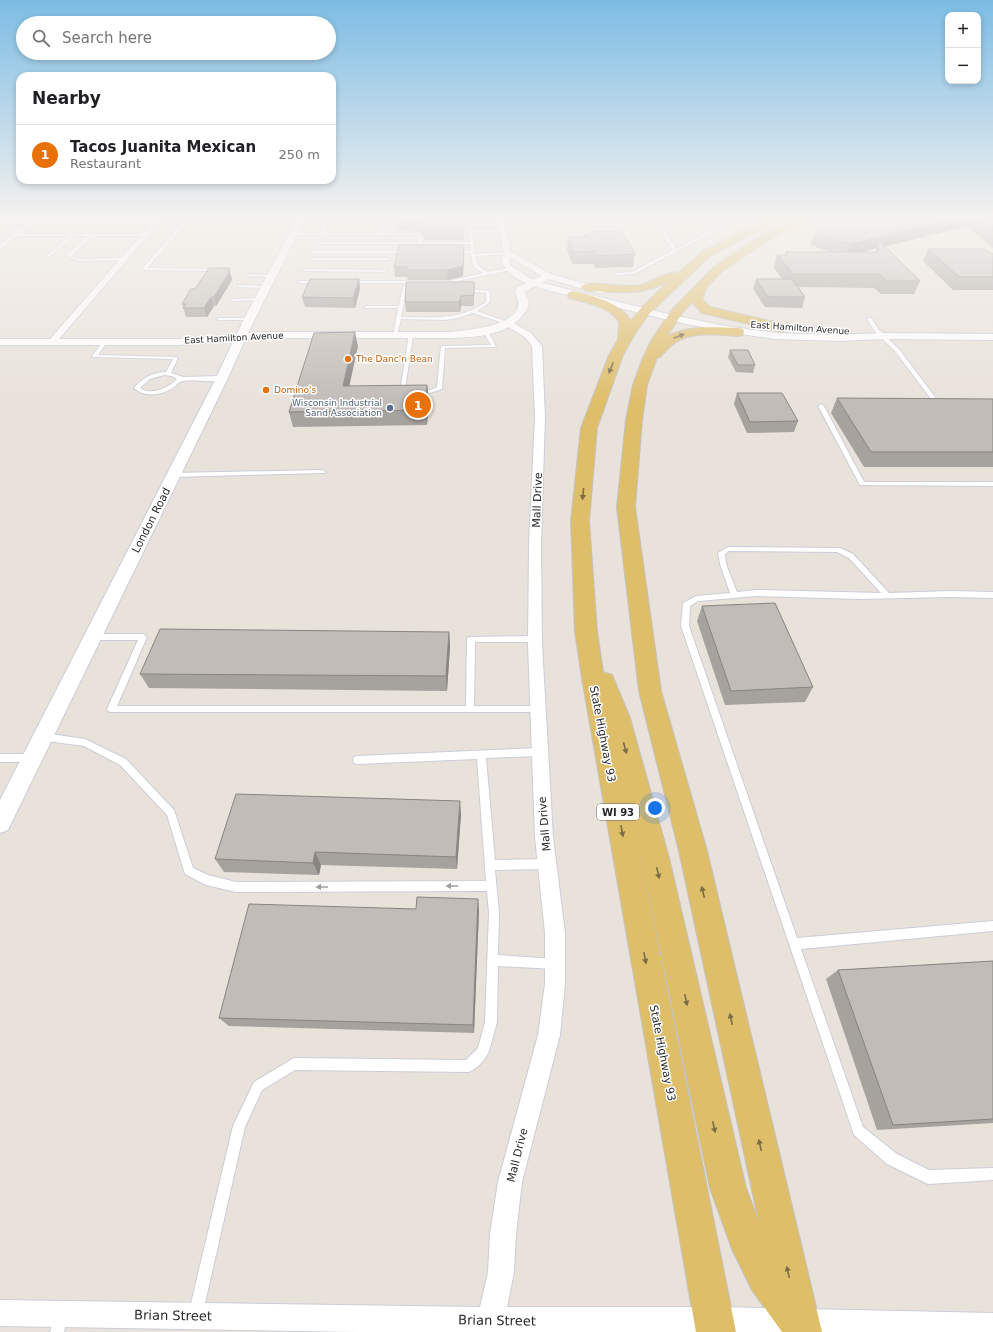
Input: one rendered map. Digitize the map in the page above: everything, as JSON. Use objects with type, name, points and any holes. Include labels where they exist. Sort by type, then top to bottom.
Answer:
[{"type":"main road","points":[[587,287],[623,289],[646,288],[665,279]]},
{"type":"main road","name":"State Highway 93","points":[[683,279],[662,310],[659,339],[649,360],[640,385],[634,420],[626,507],[650,692],[693,851],[801,1328]]},
{"type":"main road","name":"State Highway 93","points":[[707,279],[662,310],[625,341],[616,355],[589,428],[580,521],[586,631],[593,678],[717,1328]]},
{"type":"main road","points":[[703,283],[696,299],[698,303],[706,310],[783,328]]},
{"type":"main road","points":[[573,294],[616,311],[625,322],[625,341]]},
{"type":"main road","points":[[649,360],[670,340],[681,335],[705,331],[738,332]]},
{"type":"main road","points":[[586,631],[618,718],[655,858],[728,1188],[745,1236],[766,1276],[801,1328]]},
{"type":"street","points":[[52,342],[106,279]]},
{"type":"street","name":"London Road","points":[[0,823],[269,279]]},
{"type":"street","points":[[526,279],[532,283],[543,286],[546,279]]},
{"type":"street","name":"East Hamilton Avenue","points":[[0,342],[178,342],[240,338],[256,335],[457,335],[485,332],[508,323],[522,310],[524,300],[520,290],[541,279]]},
{"type":"street","name":"East Hamilton Avenue","points":[[559,279],[738,332],[798,337],[993,337]]},
{"type":"street","name":"East Hamilton Avenue","points":[[524,300],[543,286],[573,294],[740,324],[783,328],[854,331],[883,336]]},
{"type":"street","name":"Mall Drive","points":[[489,1326],[501,1272],[503,1234],[510,1182],[549,1036],[555,984],[555,933],[544,836],[535,639],[535,543],[540,417],[537,346],[528,335],[508,323]]},
{"type":"street","name":"Brian Street","points":[[0,1313],[60,1323],[195,1316],[224,1324],[717,1328],[993,1328]]},
{"type":"lane","points":[[296,287],[300,279]]},
{"type":"lane","points":[[344,282],[448,282],[460,279]]},
{"type":"lane","points":[[299,282],[329,282]]},
{"type":"lane","points":[[395,335],[406,282]]},
{"type":"lane","points":[[240,286],[266,286]]},
{"type":"lane","points":[[404,290],[412,290]]},
{"type":"lane","points":[[399,318],[456,318],[474,312],[488,302],[488,292],[455,290]]},
{"type":"lane","points":[[232,300],[259,299]]},
{"type":"lane","points":[[366,307],[401,307]]},
{"type":"lane","points":[[474,312],[508,323]]},
{"type":"lane","points":[[220,319],[249,319]]},
{"type":"lane","points":[[869,319],[897,350],[939,406]]},
{"type":"lane","points":[[411,335],[402,391],[413,393],[434,392],[440,388],[443,347],[494,346],[485,332]]},
{"type":"lane","points":[[457,335],[459,347]]},
{"type":"lane","points":[[106,342],[94,356],[174,357],[176,360],[168,374]]},
{"type":"lane","points":[[180,379],[175,384],[159,392],[148,393],[137,388],[141,382],[148,378],[168,374],[174,375],[180,379],[221,378]]},
{"type":"lane","points":[[822,406],[862,484],[993,484]]},
{"type":"lane","points":[[173,475],[323,472]]},
{"type":"lane","points":[[734,595],[722,564],[721,553],[728,549],[838,550],[851,556],[888,596]]},
{"type":"lane","points":[[993,596],[951,594],[860,596],[757,593],[696,598],[686,605],[684,626],[858,1131],[892,1159],[928,1177],[993,1174]]},
{"type":"lane","points":[[92,637],[143,637],[111,709],[538,709]]},
{"type":"lane","points":[[470,709],[471,639],[535,639]]},
{"type":"lane","points":[[43,737],[85,743],[123,762],[171,813],[189,871],[206,880],[236,887],[491,886]]},
{"type":"lane","points":[[357,760],[539,752]]},
{"type":"lane","points":[[195,1316],[239,1126],[258,1086],[294,1064],[469,1066],[483,1051],[491,1022],[494,913],[481,755]]},
{"type":"lane","points":[[0,758],[32,758]]},
{"type":"lane","points":[[490,865],[547,864]]},
{"type":"lane","points":[[794,944],[993,926]]},
{"type":"lane","points":[[492,960],[555,964]]},
{"type":"building","points":[[202,279],[225,279],[214,297],[211,297],[204,308],[183,308],[186,304],[182,304],[191,289],[195,289]]},
{"type":"building","points":[[310,279],[359,279],[353,298],[302,297]]},
{"type":"building","points":[[756,279],[792,279],[805,297],[768,297]]},
{"type":"building","points":[[884,279],[918,279],[920,281],[886,281]]},
{"type":"building","points":[[406,282],[474,282],[474,295],[461,296],[459,302],[405,302]]},
{"type":"building","points":[[355,332],[343,386],[427,385],[426,410],[289,412],[314,333]]},
{"type":"building","points":[[730,350],[748,350],[755,365],[738,365]]},
{"type":"building","points":[[737,393],[782,393],[798,421],[750,422]]},
{"type":"building","points":[[837,398],[993,399],[993,452],[871,452]]},
{"type":"building","points":[[775,603],[813,687],[731,691],[702,606]]},
{"type":"building","points":[[160,629],[449,632],[446,676],[140,674]]},
{"type":"building","points":[[236,794],[460,801],[456,857],[315,852],[313,863],[215,859]]},
{"type":"building","points":[[417,897],[478,899],[473,1025],[219,1018],[249,904],[416,909]]},
{"type":"building","points":[[993,961],[993,1119],[893,1125],[838,970]]},
{"type":"place","name":"The Danc'n Bean","points":[[348,359]]},
{"type":"place","name":"Domino's","points":[[266,390]]},
{"type":"place","name":"Tacos Juanita Mexican","points":[[418,405]]},
{"type":"place","name":"Wisconsin Industrial Sand Association","points":[[390,408]]}]
